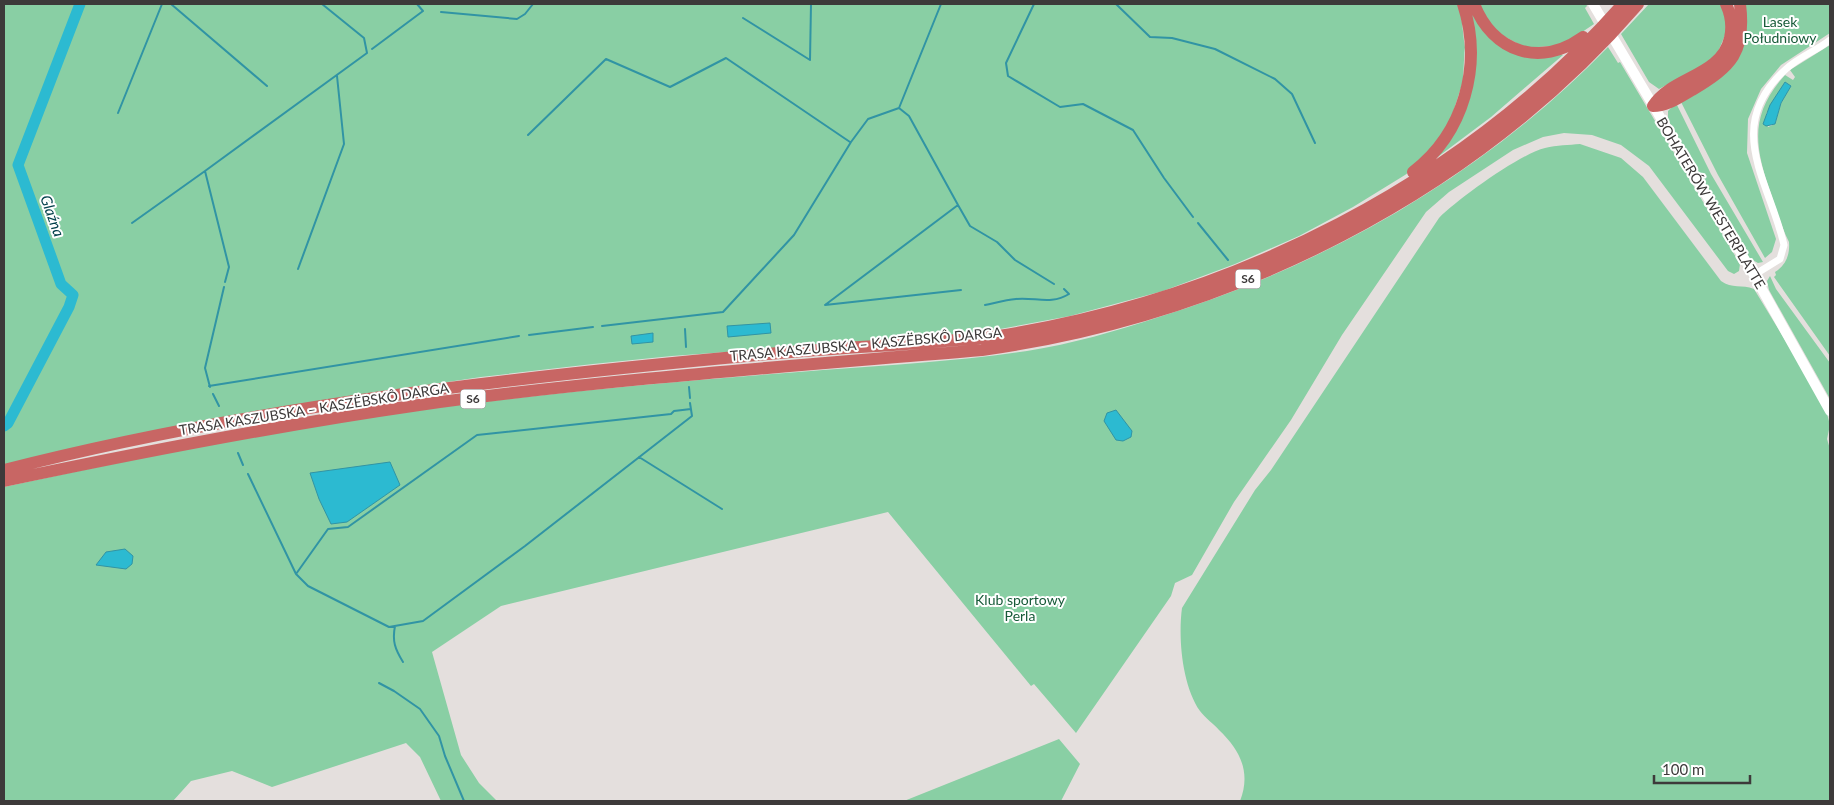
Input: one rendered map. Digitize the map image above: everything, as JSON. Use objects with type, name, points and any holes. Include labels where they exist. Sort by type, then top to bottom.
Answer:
[{"type":"highway","points":[[1368,208],[1434,154],[1454,125],[1466,93],[1471,62],[1469,33],[1463,4]]},
{"type":"highway","points":[[1474,4],[1485,24],[1495,36],[1520,50],[1539,53],[1569,46],[1621,6]]},
{"type":"highway","name":"TRASA KASZUBSKA – KASZËBSKÔ DARGA","points":[[4,482],[220,438],[420,405],[633,381],[982,350],[1037,342],[1108,326],[1164,310],[1242,282],[1285,263],[1374,218],[1441,176],[1559,86],[1620,25],[1638,4]]},
{"type":"highway","points":[[1620,25],[1644,4]]},
{"type":"highway","points":[[1653,106],[1659,97],[1702,73],[1721,57],[1732,33],[1731,14],[1726,4]]},
{"type":"highway","points":[[1653,106],[1664,106],[1718,74],[1728,63],[1735,54],[1742,36],[1740,4]]},
{"type":"highway","name":"TRASA KASZUBSKA – KASZËBSKÔ DARGA","points":[[4,470],[231,422],[413,392],[628,367],[758,355],[942,342],[1036,330],[1104,315],[1193,288],[1280,253],[1368,208],[1462,147],[1507,112],[1550,75],[1621,6]]},
{"type":"main road","name":"BOHATERÓW WESTERPLATTE","points":[[1594,4],[1829,406]]},
{"type":"street","points":[[1754,275],[1780,259],[1784,246],[1756,164],[1753,137],[1757,114],[1770,87],[1784,71],[1830,40]]},
{"type":"green space","points":[[4,4],[1460,4],[1467,69],[1449,125],[1418,165],[1405,175],[1353,207],[1299,236],[1235,264],[1163,291],[1070,316],[989,331],[593,364],[481,377],[320,401],[4,465]]},
{"type":"green space","points":[[1467,4],[1496,41],[1563,55],[1491,117],[1435,159],[1461,116]]},
{"type":"green space","points":[[1478,4],[1586,4],[1585,8],[1594,24],[1563,45],[1526,48],[1496,32]]},
{"type":"green space","points":[[1649,4],[1721,4],[1728,28],[1715,59],[1659,89],[1649,82],[1621,34]]},
{"type":"green space","name":"Lasek Południowy","points":[[1744,4],[1830,4],[1830,33],[1781,65],[1761,89],[1748,119],[1747,153],[1776,239],[1772,252],[1765,258],[1718,175],[1680,100],[1714,81]]},
{"type":"green space","points":[[1830,45],[1830,356],[1774,277],[1776,275],[1775,272],[1786,259],[1789,251],[1789,242],[1765,174],[1758,144],[1758,130],[1766,103],[1774,89],[1785,75],[1793,80],[1795,77],[1790,70]],"holes":[[[1785,82],[1791,86],[1781,103],[1775,124],[1768,127],[1766,114]]]},
{"type":"green space","name":"Klub sportowy Perla","points":[[1608,47],[1618,63],[1620,62],[1740,264],[1739,271],[1734,274],[1728,271],[1649,166],[1621,145],[1592,135],[1564,133],[1543,137],[1513,150],[1449,192],[1426,212],[1342,335],[1291,420],[1234,502],[1192,575],[1175,583],[1171,596],[1076,733],[1034,684],[1031,686],[888,512],[501,606],[432,652],[461,755],[479,783],[497,801],[441,801],[420,757],[406,743],[272,787],[232,771],[191,781],[173,801],[4,801],[4,487],[131,460],[259,436],[453,406],[632,386],[976,357],[1027,351],[1094,337],[1221,296],[1283,271],[1342,242],[1400,210],[1456,175],[1510,135],[1560,93]]},
{"type":"green space","points":[[1676,103],[1711,174],[1763,262],[1758,263],[1749,258],[1668,120],[1668,111]]},
{"type":"green space","points":[[1580,144],[1621,158],[1643,177],[1721,281],[1729,285],[1754,289],[1825,406],[1830,425],[1827,439],[1830,449],[1830,801],[1240,801],[1244,781],[1242,763],[1227,738],[1200,711],[1185,675],[1181,647],[1182,608],[1255,490],[1271,470],[1439,218],[1474,189],[1505,168],[1534,152],[1545,148]]},
{"type":"green space","points":[[1770,276],[1776,289],[1830,363],[1830,399],[1769,290],[1767,281]]},
{"type":"green space","points":[[1059,739],[1080,764],[1061,801],[904,801]]},
{"type":"water","points":[[1785,82],[1791,86],[1781,103],[1775,124],[1766,126],[1763,124],[1770,105]]},
{"type":"water","points":[[770,323],[771,333],[728,337],[727,326]]},
{"type":"water","points":[[653,333],[653,342],[632,344],[631,336]]},
{"type":"water","points":[[1116,410],[1132,431],[1131,437],[1123,441],[1116,440],[1104,421],[1107,413]]},
{"type":"water","points":[[390,462],[400,485],[347,522],[331,524],[319,499],[310,473]]},
{"type":"water","points":[[125,549],[133,556],[132,564],[126,569],[96,565],[106,552]]},
{"type":"waterway","name":"Glaźna","points":[[4,426],[8,423],[69,307],[73,295],[61,284],[18,165],[80,4]]},
{"type":"waterway","points":[[118,113],[162,4]]},
{"type":"waterway","points":[[171,4],[267,86]]},
{"type":"waterway","points":[[225,282],[229,267],[205,171],[367,53],[364,38],[322,4]]},
{"type":"waterway","points":[[372,49],[423,11],[417,4]]},
{"type":"waterway","points":[[441,12],[517,19],[525,14],[533,4]]},
{"type":"waterway","points":[[743,18],[810,60],[811,4]]},
{"type":"waterway","points":[[602,326],[723,312],[794,235],[851,142],[868,119],[899,108],[941,4]]},
{"type":"waterway","points":[[1034,4],[1006,63],[1008,76],[1060,107],[1083,104],[1133,130],[1164,178],[1193,217]]},
{"type":"waterway","points":[[1116,4],[1150,37],[1172,38],[1215,49],[1275,79],[1292,94],[1315,143]]},
{"type":"waterway","points":[[528,135],[606,59],[670,87],[726,58],[850,142]]},
{"type":"waterway","points":[[298,269],[344,144],[337,76]]},
{"type":"waterway","points":[[899,108],[909,116],[958,205],[825,305],[961,290]]},
{"type":"waterway","points":[[132,223],[205,171]]},
{"type":"waterway","points":[[958,205],[970,226],[997,242],[1015,260],[1054,284]]},
{"type":"waterway","points":[[1198,223],[1228,260]]},
{"type":"waterway","points":[[210,387],[205,368],[224,287]]},
{"type":"waterway","points":[[985,305],[1016,299],[1056,299],[1069,294],[1064,289]]},
{"type":"waterway","points":[[529,335],[593,327]]},
{"type":"waterway","points":[[685,329],[686,347]]},
{"type":"waterway","points":[[209,386],[519,336]]},
{"type":"waterway","points":[[689,387],[690,398]]},
{"type":"waterway","points":[[213,394],[219,406]]},
{"type":"waterway","points":[[248,474],[296,574],[308,586],[389,627],[423,621],[525,546],[692,416],[690,403]]},
{"type":"waterway","points":[[296,574],[328,529],[348,527],[477,435],[671,414],[674,411],[691,409]]},
{"type":"waterway","points":[[238,453],[243,465]]},
{"type":"waterway","points":[[639,457],[722,509]]},
{"type":"waterway","points":[[395,626],[395,645],[403,662]]},
{"type":"waterway","points":[[379,683],[420,709],[439,736],[445,756],[464,801]]}]
